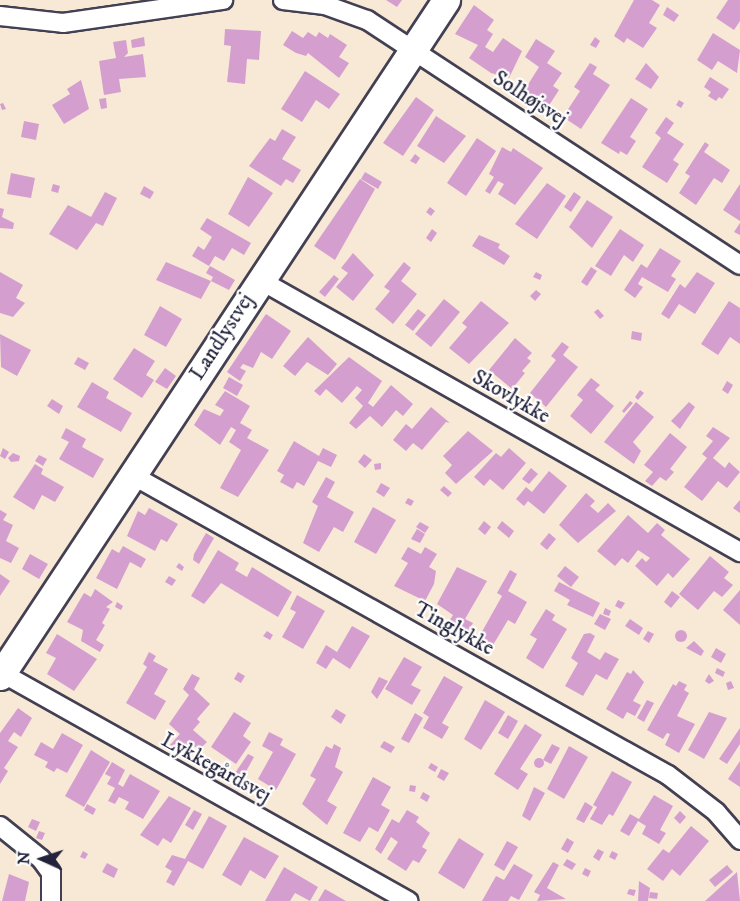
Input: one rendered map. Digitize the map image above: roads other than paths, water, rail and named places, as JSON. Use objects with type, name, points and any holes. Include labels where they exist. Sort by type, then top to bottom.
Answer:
[{"type":"street","points":[[0,16],[63,23],[223,0]]},
{"type":"street","name":"Solhøjsvej","points":[[283,0],[324,5],[367,20],[740,265]]},
{"type":"street","name":"Landlystvej","points":[[1,674],[446,0]]},
{"type":"street","name":"Skovlykke","points":[[260,280],[740,552]]},
{"type":"street","name":"Tinglykke","points":[[132,475],[668,775],[709,805],[740,840]]},
{"type":"street","name":"Lykkegårdsvej","points":[[1,674],[408,901]]},
{"type":"street","points":[[0,826],[40,858],[51,873],[51,901]]}]
